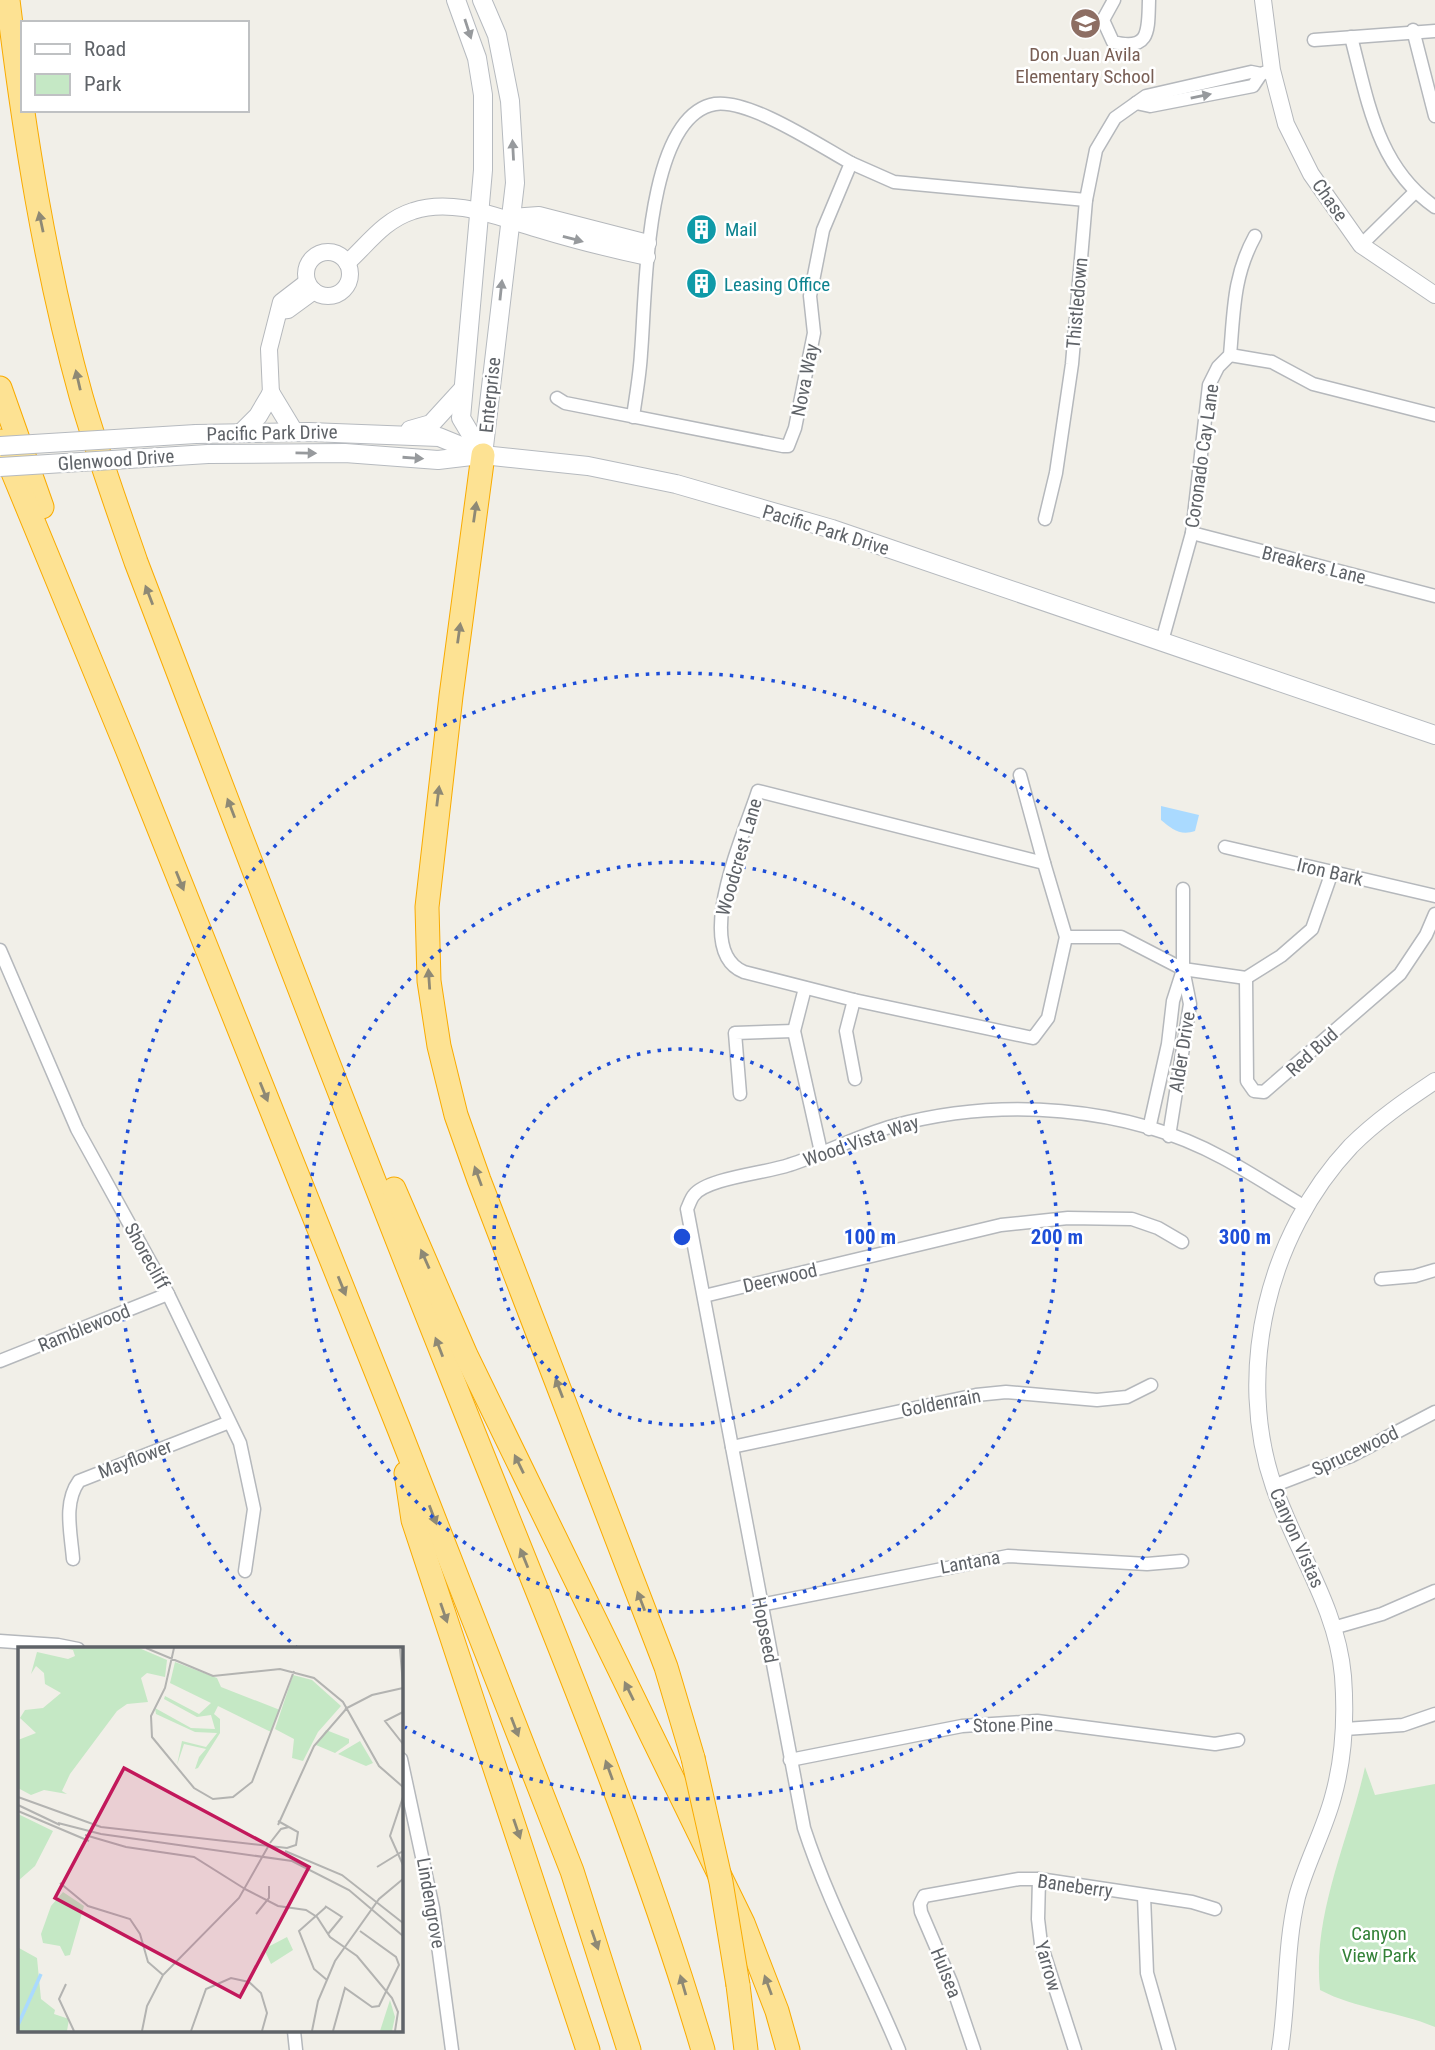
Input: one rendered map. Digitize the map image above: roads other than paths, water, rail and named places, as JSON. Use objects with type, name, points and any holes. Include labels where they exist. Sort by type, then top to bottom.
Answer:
[{"type":"highway","points":[[8,0],[21,98]]},
{"type":"highway","points":[[23,112],[32,180],[81,396],[136,562],[447,1366],[603,1754],[671,1944],[703,2050]]},
{"type":"highway","points":[[0,388],[127,749]]},
{"type":"highway","points":[[0,444],[127,749],[399,1429],[572,1871],[629,2050]]},
{"type":"highway","points":[[484,454],[430,864],[429,981],[439,1046],[456,1115],[479,1180],[666,1667],[693,1758],[721,1882],[746,2050]]},
{"type":"highway","points":[[255,872],[466,1355],[743,1923],[777,2011],[788,2050]]},
{"type":"highway","points":[[399,1429],[413,1520],[588,2050]]},
{"type":"main road","name":"Enterprise","points":[[456,0],[477,58],[483,95],[479,212],[461,418],[484,454]]},
{"type":"main road","name":"Enterprise","points":[[482,0],[497,35],[510,101],[515,183],[484,454]]},
{"type":"main road","points":[[400,433],[431,424],[463,389]]},
{"type":"main road","points":[[241,433],[258,416],[271,394],[294,432]]},
{"type":"main road","name":"Pacific Park Drive","points":[[196,434],[400,433],[439,437],[484,454],[589,466],[676,484],[832,530],[1162,641],[1399,725],[1435,735]]},
{"type":"main road","name":"Glenwood Drive","points":[[0,444],[196,434]]},
{"type":"main road","name":"Glenwood Drive","points":[[0,467],[208,454],[345,453],[438,460],[484,454]]},
{"type":"street","points":[[1114,0],[1102,20],[1113,42],[1126,45],[1143,40],[1148,33],[1149,0]]},
{"type":"street","name":"Chase","points":[[1263,0],[1266,72],[1286,124],[1311,174],[1361,245],[1435,295]]},
{"type":"street","points":[[1413,30],[1435,116]]},
{"type":"street","points":[[1314,40],[1435,30]]},
{"type":"street","points":[[1351,37],[1378,137],[1414,193],[1435,207]]},
{"type":"street","name":"Thistledown","points":[[1045,519],[1056,473],[1072,364],[1086,200],[1096,150],[1108,126],[1146,96],[1251,72],[1266,72]]},
{"type":"street","points":[[633,416],[641,355],[648,250],[658,188],[671,148],[688,118],[702,109],[717,104],[753,112],[777,121],[851,163],[894,182],[1086,200]]},
{"type":"street","name":"Nova Way","points":[[557,398],[565,403],[788,446],[795,428],[814,333],[810,296],[823,230],[851,163]]},
{"type":"street","points":[[1361,245],[1414,193]]},
{"type":"street","points":[[311,286],[330,296],[342,291],[348,281],[347,263],[386,223],[414,210],[445,207],[509,218],[539,215],[648,250]]},
{"type":"street","points":[[1255,236],[1241,263],[1236,283],[1230,355],[1272,362],[1313,384],[1435,415]]},
{"type":"street","points":[[311,286],[307,266],[321,253],[333,253],[347,263]]},
{"type":"street","points":[[271,394],[269,349],[279,311],[288,310],[311,286]]},
{"type":"street","name":"Coronado Cay Lane","points":[[1162,641],[1192,533],[1209,385],[1218,367],[1230,355]]},
{"type":"street","name":"Breakers Lane","points":[[1192,533],[1435,596]]},
{"type":"street","name":"Woodcrest Lane","points":[[1020,775],[1066,937],[1048,1018],[1033,1038],[853,1000],[736,969],[727,958],[719,934],[719,911],[758,791],[1044,863]]},
{"type":"street","name":"Iron Bark","points":[[1225,847],[1435,896]]},
{"type":"street","points":[[1066,937],[1121,937],[1183,969],[1246,978],[1281,956],[1312,929],[1332,872]]},
{"type":"street","name":"Alder Drive","points":[[1168,1136],[1190,1004],[1183,969],[1183,888]]},
{"type":"street","name":"Red Bud","points":[[1246,978],[1247,1081],[1254,1091],[1264,1092],[1400,974],[1426,935],[1435,914]]},
{"type":"street","name":"Shorecliff","points":[[0,950],[77,1129],[168,1294],[228,1423],[240,1443],[254,1509],[244,1571]]},
{"type":"street","name":"Alder Drive","points":[[1149,1129],[1168,1044],[1173,1001],[1183,969]]},
{"type":"street","points":[[805,988],[794,1031],[821,1152]]},
{"type":"street","points":[[853,1000],[846,1031],[855,1079]]},
{"type":"street","points":[[740,1094],[735,1033],[794,1031]]},
{"type":"street","name":"Canyon Vistas","points":[[1280,2050],[1297,1897],[1333,1798],[1345,1729],[1343,1674],[1333,1628],[1320,1589],[1273,1486],[1259,1413],[1260,1338],[1284,1249],[1305,1207],[1350,1148],[1375,1124],[1435,1081]]},
{"type":"street","name":"Wood Vista Way","points":[[694,1194],[713,1183],[765,1172],[892,1126],[950,1114],[1001,1109],[1083,1114],[1149,1129],[1222,1157],[1305,1207]]},
{"type":"street","name":"Hopseed","points":[[694,1194],[687,1209],[804,1828],[823,1885],[871,1981],[899,2050]]},
{"type":"street","name":"Deerwood","points":[[704,1296],[1001,1225],[1068,1218],[1132,1219],[1158,1227],[1182,1242]]},
{"type":"street","points":[[1381,1279],[1415,1276],[1435,1270]]},
{"type":"street","name":"Ramblewood","points":[[0,1361],[168,1294]]},
{"type":"street","name":"Goldenrain","points":[[732,1447],[976,1395],[1006,1392],[1097,1400],[1127,1397],[1151,1385]]},
{"type":"street","name":"Sprucewood","points":[[1273,1486],[1351,1456],[1435,1412]]},
{"type":"street","name":"Mayflower","points":[[73,1559],[69,1506],[71,1492],[79,1481],[228,1423]]},
{"type":"street","name":"Lantana","points":[[760,1605],[1008,1556],[1147,1564],[1182,1561]]},
{"type":"street","points":[[1333,1628],[1382,1614],[1435,1591]]},
{"type":"street","points":[[0,1641],[70,1647]]},
{"type":"street","points":[[1345,1729],[1403,1725],[1435,1714]]},
{"type":"street","name":"Stone Pine","points":[[790,1760],[962,1726],[1037,1721],[1215,1744],[1238,1740]]},
{"type":"street","name":"Lindengrove","points":[[402,1764],[433,1908],[452,2050]]},
{"type":"street","name":"Baneberry","points":[[924,1896],[1019,1879],[1039,1879],[1192,1902],[1215,1909]]},
{"type":"street","name":"Yarrow","points":[[1039,1879],[1041,1944],[1075,2050]]},
{"type":"street","name":"Hulsea","points":[[924,1896],[920,1904],[921,1912],[951,1982],[974,2050]]},
{"type":"street","points":[[1143,1896],[1147,1973],[1169,2050]]},
{"type":"street","points":[[293,2032],[296,2050]]},
{"type":"water","points":[[1161,806],[1199,815],[1195,831],[1181,832],[1169,826],[1161,820]]},
{"type":"place","name":"Don Juan Avila Elementary School","points":[[1085,23]]},
{"type":"place","name":"Mail","points":[[702,229]]},
{"type":"place","name":"Leasing Office","points":[[701,284]]},
{"type":"park label","name":"Canyon View Park","points":[[1379,1944]]}]
